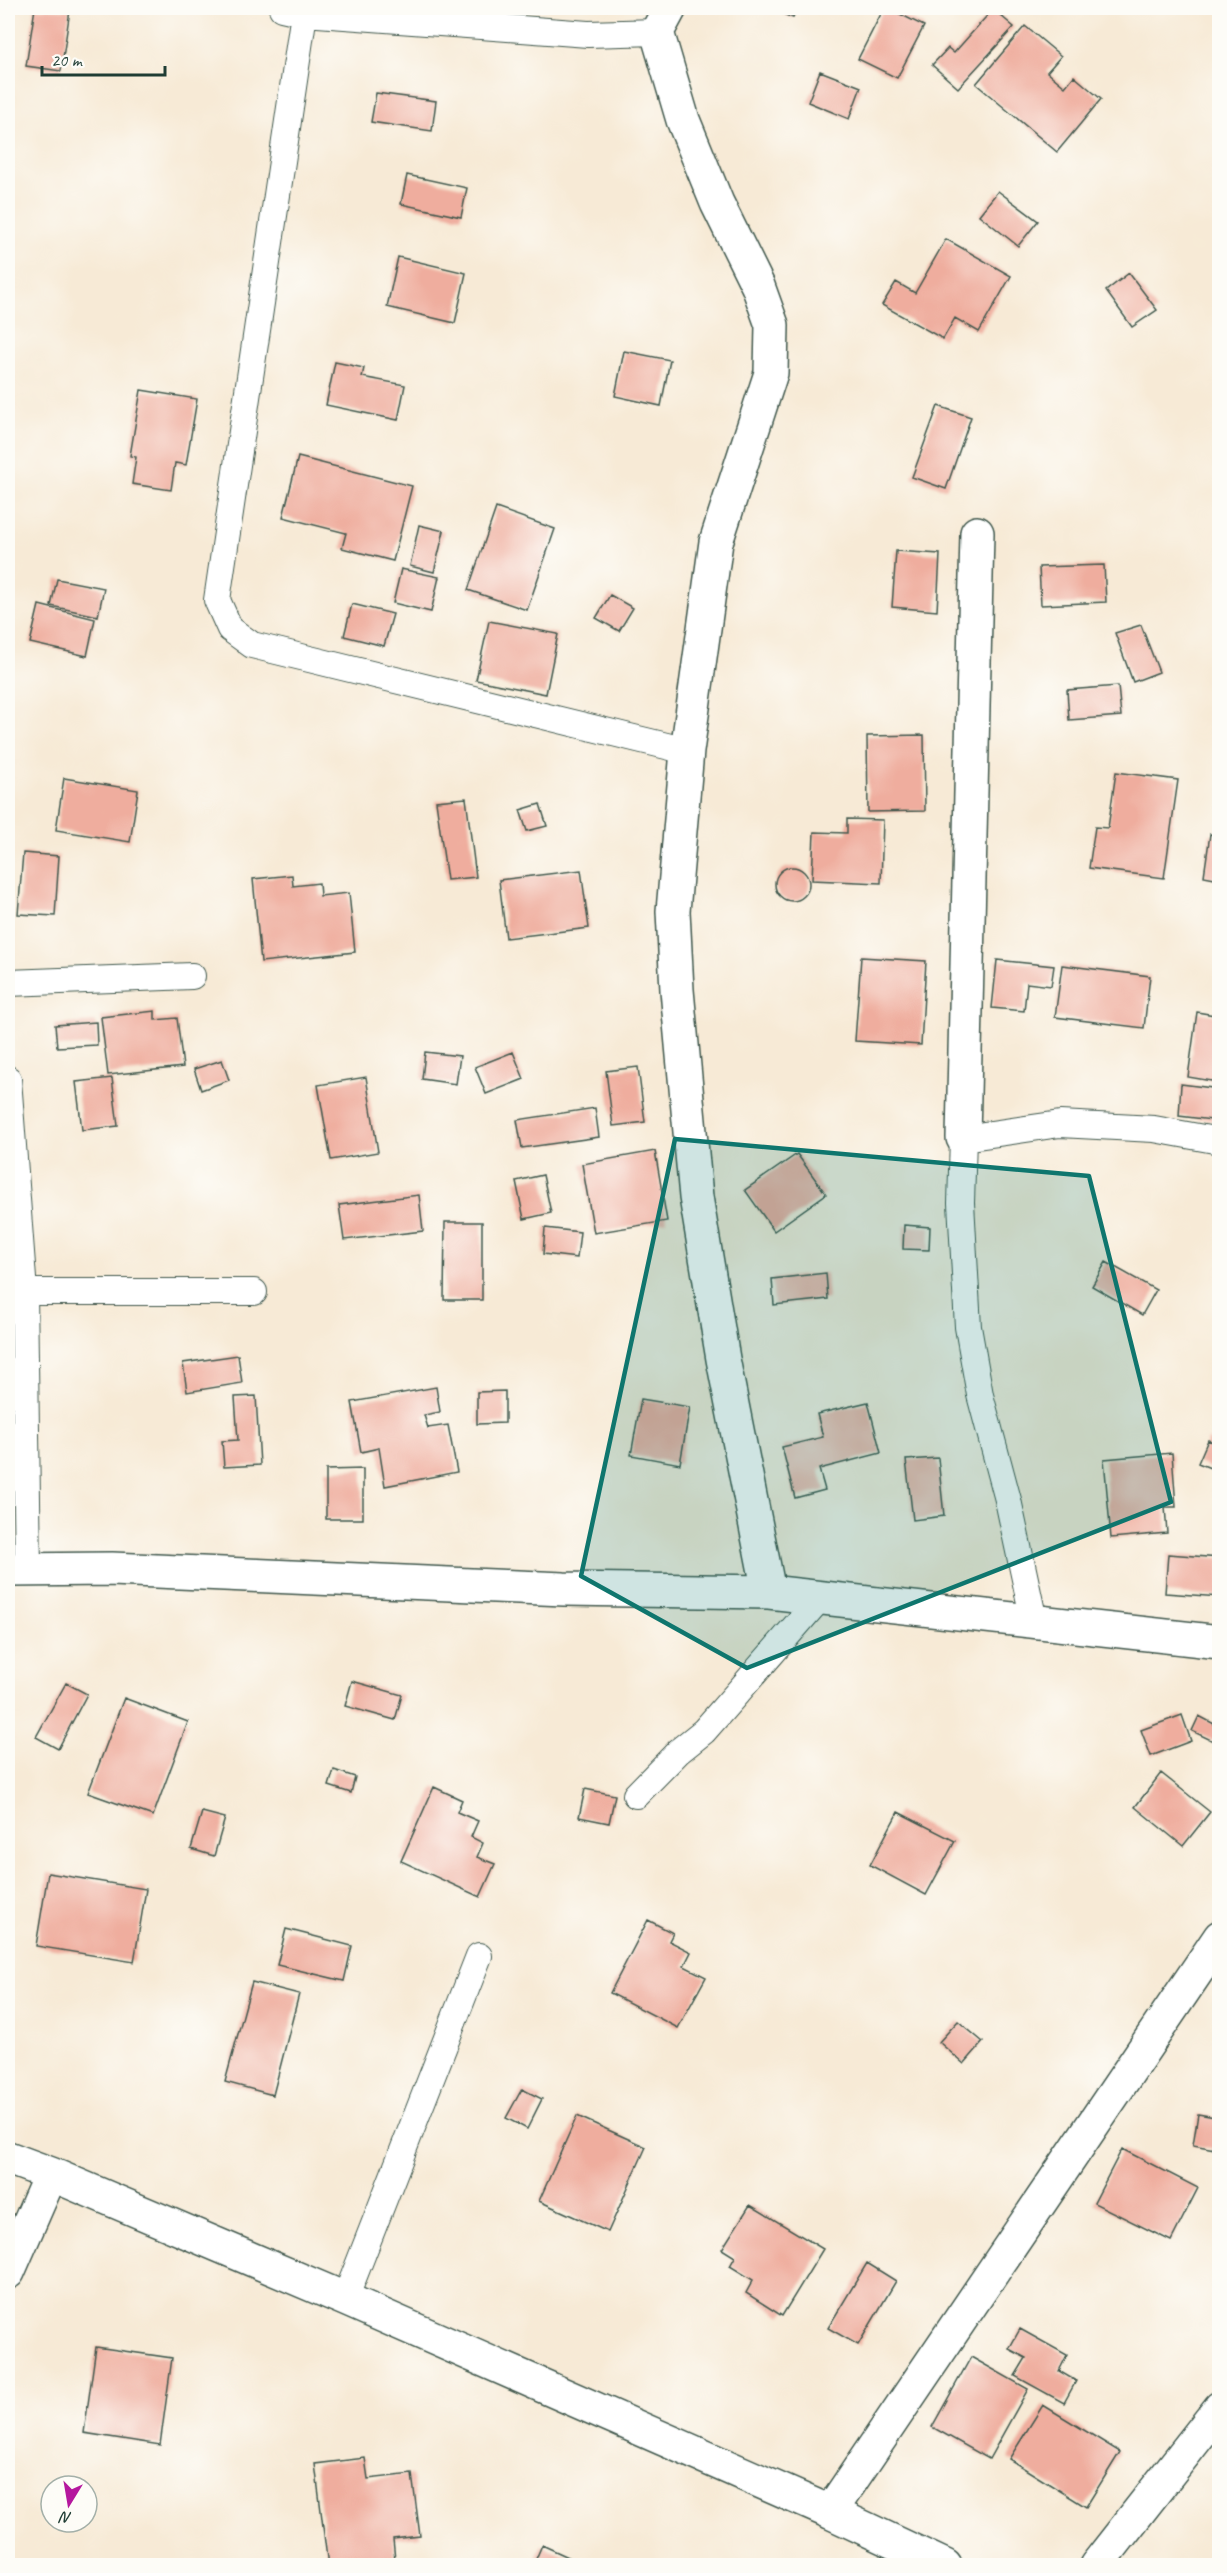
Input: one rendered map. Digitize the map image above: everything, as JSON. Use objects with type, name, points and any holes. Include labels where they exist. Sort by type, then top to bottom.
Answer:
[{"type":"street","points":[[664,20],[682,120],[717,203],[758,286],[772,325],[771,374],[716,542],[687,752],[673,910],[677,990],[696,1197],[723,1359],[769,1592]]},
{"type":"street","points":[[963,1138],[977,533]]},
{"type":"street","points":[[18,1570],[112,1569],[564,1589],[769,1592],[1220,1642]]},
{"type":"street","points":[[830,2512],[1220,1937]]},
{"type":"street","points":[[8,2158],[51,2174],[345,2299],[830,2512],[945,2565]]},
{"type":"street","points":[[8,2272],[51,2174]]},
{"type":"street","points":[[1096,2565],[1220,2408]]},
{"type":"lane","points":[[664,20],[588,34],[293,10],[217,600],[230,629],[252,645],[687,752]]},
{"type":"lane","points":[[8,983],[192,976]]},
{"type":"lane","points":[[8,1079],[24,1292],[18,1570]]},
{"type":"lane","points":[[1034,1621],[1008,1500],[980,1395],[968,1327],[961,1203],[963,1138],[1060,1124],[1154,1129],[1220,1141]]},
{"type":"lane","points":[[24,1292],[254,1292]]},
{"type":"lane","points":[[636,1795],[680,1751],[704,1731],[821,1597]]},
{"type":"lane","points":[[345,2299],[480,1956]]},
{"type":"highlighted area","points":[[675,1139],[1089,1176],[1171,1502],[747,1668],[581,1576]]},
{"type":"building","points":[[35,8],[70,10],[61,71],[26,66]]},
{"type":"building","points":[[768,8],[797,8],[793,18]]},
{"type":"building","points":[[884,8],[924,26],[897,78],[858,59]]},
{"type":"building","points":[[993,9],[1014,27],[958,88],[932,65],[948,48],[954,53]]},
{"type":"building","points":[[1025,26],[1061,56],[1047,72],[1065,87],[1074,76],[1101,99],[1057,152],[976,84]]},
{"type":"building","points":[[820,71],[861,87],[849,119],[808,102]]},
{"type":"building","points":[[376,93],[436,101],[432,131],[371,122]]},
{"type":"building","points":[[407,175],[467,188],[461,217],[401,204]]},
{"type":"building","points":[[998,191],[1038,221],[1018,246],[979,215]]},
{"type":"building","points":[[946,239],[1011,276],[979,332],[955,318],[943,339],[882,305],[896,282],[915,293]]},
{"type":"building","points":[[398,257],[466,273],[455,323],[387,307]]},
{"type":"building","points":[[1129,273],[1157,310],[1132,327],[1106,291]]},
{"type":"building","points":[[624,351],[670,360],[661,406],[615,396]]},
{"type":"building","points":[[335,362],[364,368],[362,377],[405,385],[398,420],[326,405]]},
{"type":"building","points":[[141,390],[197,399],[186,465],[175,463],[171,490],[132,484],[136,457],[130,456]]},
{"type":"building","points":[[938,406],[971,417],[946,489],[912,477]]},
{"type":"building","points":[[298,457],[412,486],[393,561],[342,548],[346,533],[283,517]]},
{"type":"building","points":[[496,508],[555,529],[527,610],[468,590]]},
{"type":"building","points":[[419,525],[444,531],[434,572],[410,566]]},
{"type":"building","points":[[896,551],[940,554],[937,611],[892,607]]},
{"type":"building","points":[[1104,565],[1106,602],[1041,605],[1039,567]]},
{"type":"building","points":[[401,569],[439,577],[431,612],[393,603]]},
{"type":"building","points":[[57,579],[104,588],[98,616],[51,606]]},
{"type":"building","points":[[610,595],[633,608],[619,631],[596,618]]},
{"type":"building","points":[[352,604],[393,614],[384,646],[344,636]]},
{"type":"building","points":[[39,605],[95,619],[87,656],[30,643]]},
{"type":"building","points":[[489,621],[558,634],[546,694],[476,680]]},
{"type":"building","points":[[1141,625],[1159,672],[1133,682],[1115,633]]},
{"type":"building","points":[[1118,686],[1121,716],[1069,720],[1067,690]]},
{"type":"building","points":[[924,735],[925,811],[868,812],[867,736]]},
{"type":"building","points":[[1116,772],[1178,780],[1164,878],[1089,868],[1095,827],[1108,828]]},
{"type":"building","points":[[64,778],[138,790],[130,842],[56,830]]},
{"type":"building","points":[[466,798],[476,877],[447,880],[436,801]]},
{"type":"building","points":[[540,804],[547,826],[527,831],[520,810]]},
{"type":"building","points":[[847,819],[883,820],[881,883],[812,880],[814,832],[847,833]]},
{"type":"building","points":[[1210,834],[1220,836],[1220,879],[1204,876]]},
{"type":"building","points":[[23,853],[59,856],[55,916],[18,914]]},
{"type":"building","points":[[792,867],[804,872],[809,884],[804,896],[792,901],[780,896],[775,884],[780,872]]},
{"type":"building","points":[[581,870],[589,928],[506,938],[499,880]]},
{"type":"building","points":[[292,875],[293,886],[319,883],[320,896],[349,893],[355,952],[261,962],[253,879]]},
{"type":"building","points":[[861,957],[926,961],[921,1045],[855,1041]]},
{"type":"building","points":[[997,960],[1054,966],[1051,986],[1027,983],[1024,1011],[992,1008]]},
{"type":"building","points":[[1062,965],[1150,976],[1144,1028],[1055,1017]]},
{"type":"building","points":[[155,1011],[155,1020],[177,1018],[183,1067],[108,1075],[101,1017]]},
{"type":"building","points":[[1197,1012],[1220,1016],[1218,1082],[1188,1077]]},
{"type":"building","points":[[96,1022],[97,1045],[57,1047],[55,1025]]},
{"type":"building","points":[[425,1052],[460,1056],[456,1084],[422,1079]]},
{"type":"building","points":[[513,1052],[524,1079],[486,1094],[475,1067]]},
{"type":"building","points":[[222,1060],[229,1080],[201,1090],[194,1069]]},
{"type":"building","points":[[638,1067],[645,1122],[613,1126],[606,1071]]},
{"type":"building","points":[[366,1077],[378,1152],[331,1160],[318,1085]]},
{"type":"building","points":[[112,1078],[118,1126],[82,1130],[76,1082]]},
{"type":"building","points":[[1181,1084],[1220,1089],[1220,1121],[1179,1116]]},
{"type":"building","points":[[595,1108],[599,1137],[522,1148],[517,1120]]},
{"type":"building","points":[[655,1151],[667,1221],[594,1233],[582,1164]]},
{"type":"building","points":[[797,1154],[826,1194],[774,1231],[745,1190]]},
{"type":"building","points":[[543,1175],[551,1213],[524,1219],[516,1181]]},
{"type":"building","points":[[419,1195],[423,1231],[344,1240],[339,1205]]},
{"type":"building","points":[[445,1222],[482,1222],[482,1300],[444,1300]]},
{"type":"building","points":[[904,1225],[930,1227],[929,1250],[903,1249]]},
{"type":"building","points":[[545,1228],[580,1232],[577,1258],[543,1254]]},
{"type":"building","points":[[1106,1262],[1156,1290],[1142,1315],[1092,1286]]},
{"type":"building","points":[[826,1273],[828,1299],[774,1305],[772,1279]]},
{"type":"building","points":[[238,1355],[242,1383],[187,1392],[183,1363]]},
{"type":"building","points":[[436,1387],[440,1412],[424,1415],[428,1428],[448,1425],[457,1472],[385,1486],[379,1448],[361,1452],[352,1402]]},
{"type":"building","points":[[505,1391],[505,1423],[477,1424],[477,1392]]},
{"type":"building","points":[[256,1396],[260,1465],[224,1467],[222,1441],[238,1440],[235,1397]]},
{"type":"building","points":[[641,1399],[690,1407],[680,1464],[631,1455]]},
{"type":"building","points":[[868,1402],[881,1453],[819,1469],[825,1490],[795,1498],[782,1447],[823,1437],[817,1414]]},
{"type":"building","points":[[1208,1440],[1220,1445],[1220,1472],[1198,1463]]},
{"type":"building","points":[[1172,1453],[1176,1507],[1165,1507],[1167,1533],[1111,1538],[1104,1459]]},
{"type":"building","points":[[938,1458],[944,1516],[913,1520],[906,1460]]},
{"type":"building","points":[[363,1469],[363,1519],[326,1519],[326,1470]]},
{"type":"building","points":[[1168,1554],[1220,1558],[1220,1597],[1165,1593]]},
{"type":"building","points":[[352,1681],[402,1695],[395,1720],[345,1706]]},
{"type":"building","points":[[66,1683],[87,1694],[58,1749],[36,1737]]},
{"type":"building","points":[[124,1698],[188,1722],[153,1816],[88,1793]]},
{"type":"building","points":[[1182,1715],[1191,1741],[1151,1756],[1141,1730]]},
{"type":"building","points":[[1199,1716],[1220,1727],[1213,1741],[1192,1731]]},
{"type":"building","points":[[334,1770],[355,1777],[351,1793],[329,1786]]},
{"type":"building","points":[[1161,1773],[1210,1812],[1183,1846],[1135,1807]]},
{"type":"building","points":[[434,1787],[462,1800],[457,1812],[478,1821],[471,1837],[483,1843],[477,1857],[495,1864],[480,1897],[401,1861]]},
{"type":"building","points":[[585,1789],[615,1795],[609,1823],[579,1817]]},
{"type":"building","points":[[202,1812],[225,1818],[214,1856],[191,1849]]},
{"type":"building","points":[[898,1812],[955,1841],[926,1895],[870,1865]]},
{"type":"building","points":[[48,1873],[146,1889],[134,1962],[36,1946]]},
{"type":"building","points":[[648,1920],[673,1933],[669,1941],[691,1952],[684,1966],[706,1977],[678,2028],[610,1993]]},
{"type":"building","points":[[286,1929],[352,1946],[344,1981],[277,1965]]},
{"type":"building","points":[[252,1982],[299,1994],[273,2095],[225,2082]]},
{"type":"building","points":[[958,2021],[983,2042],[964,2064],[939,2042]]},
{"type":"building","points":[[522,2089],[542,2099],[527,2129],[506,2118]]},
{"type":"building","points":[[1198,2114],[1220,2118],[1220,2150],[1193,2145]]},
{"type":"building","points":[[577,2116],[646,2147],[608,2232],[539,2201]]},
{"type":"building","points":[[1122,2149],[1198,2188],[1171,2241],[1094,2203]]},
{"type":"building","points":[[750,2205],[823,2249],[782,2316],[746,2293],[753,2280],[730,2266],[735,2257],[722,2249]]},
{"type":"building","points":[[867,2263],[896,2281],[858,2345],[828,2328]]},
{"type":"building","points":[[1020,2329],[1067,2355],[1059,2371],[1076,2381],[1064,2403],[1015,2376],[1026,2358],[1009,2349]]},
{"type":"building","points":[[96,2347],[172,2358],[160,2445],[84,2433]]},
{"type":"building","points":[[971,2357],[1028,2389],[989,2459],[932,2427]]},
{"type":"building","points":[[1043,2405],[1120,2452],[1086,2507],[1009,2459]]},
{"type":"building","points":[[365,2458],[368,2479],[412,2474],[420,2536],[393,2539],[395,2560],[350,2566],[328,2566],[315,2464]]},
{"type":"building","points":[[542,2545],[588,2566],[533,2566]]}]
